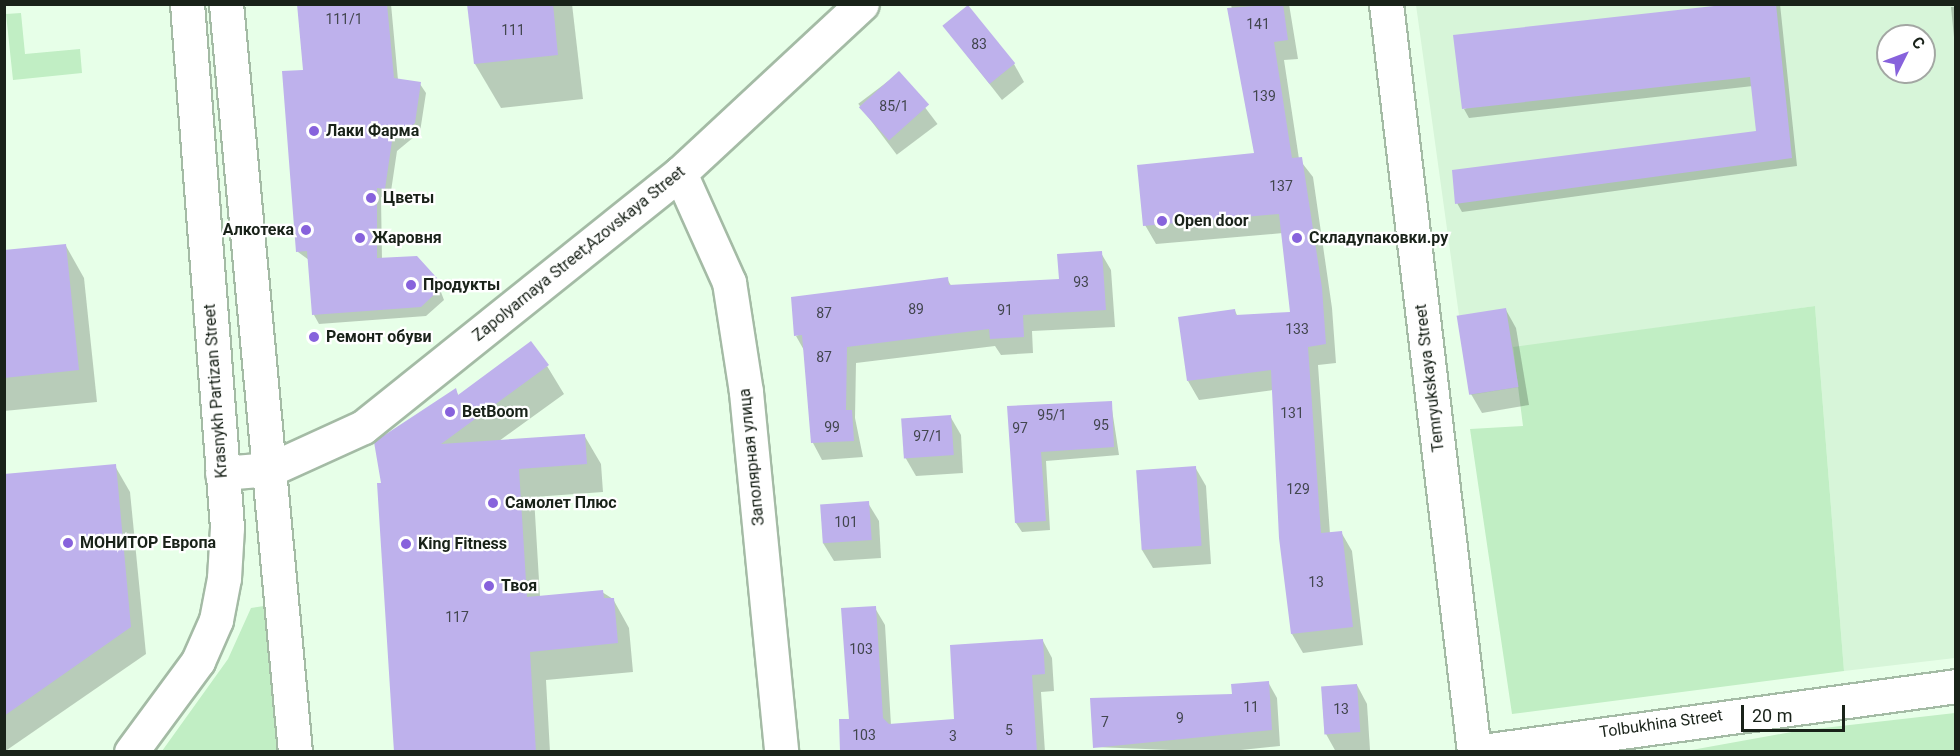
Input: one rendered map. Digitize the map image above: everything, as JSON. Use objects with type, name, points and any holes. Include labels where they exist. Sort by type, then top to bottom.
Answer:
[{"type":"street","name":"Krasnykh Partizan Street","points":[[130,752],[187,680],[216,620],[226,527],[187,4]]},
{"type":"street","points":[[226,4],[271,469],[295,752]]},
{"type":"street","name":"Zapolyarnaya Street;Azovskaya Street","points":[[222,473],[271,469],[363,427],[680,173],[862,4]]},
{"type":"street","name":"Temryukskaya Street","points":[[1386,4],[1474,752]]},
{"type":"street","name":"Заполярная улица","points":[[680,173],[729,282],[746,392],[781,752]]},
{"type":"street","name":"Tolbukhina Street","points":[[1474,752],[1956,686]]},
{"type":"shaded area","points":[[1416,5],[1955,5],[1955,658],[1844,671],[1815,306],[1513,348],[1519,387],[1470,395]]},
{"type":"shaded area","points":[[21,13],[25,54],[80,49],[82,73],[13,80],[6,14]]},
{"type":"shaded area","points":[[1815,306],[1844,671],[1512,714],[1470,429],[1523,426],[1513,347]]},
{"type":"shaded area","points":[[264,606],[278,751],[162,751],[228,659],[251,608]]},
{"type":"shaded area","points":[[1955,713],[1955,751],[1686,751],[1797,731]]},
{"type":"building","points":[[297,4],[387,4],[394,78],[421,82],[415,123],[392,141],[385,189],[377,188],[377,258],[417,256],[437,278],[433,282],[440,289],[421,307],[312,315],[307,251],[296,252],[282,71],[303,70]]},
{"type":"building","points":[[467,4],[553,4],[558,55],[474,64]]},
{"type":"building","points":[[1283,4],[1288,40],[1274,42],[1292,158],[1302,157],[1322,288],[1326,344],[1308,347],[1321,533],[1342,531],[1353,627],[1291,634],[1279,538],[1271,370],[1187,381],[1178,317],[1235,309],[1236,315],[1290,312],[1279,214],[1143,226],[1137,165],[1254,153],[1227,8]]},
{"type":"building","points":[[1732,4],[1776,4],[1792,158],[1455,204],[1452,170],[1756,131],[1750,77],[1462,109],[1453,35]]},
{"type":"building","points":[[968,5],[1015,63],[990,84],[942,26]]},
{"type":"building","points":[[899,71],[929,104],[889,141],[859,107]]},
{"type":"building","points":[[66,244],[79,370],[4,378],[4,250]]},
{"type":"building","points":[[1102,251],[1106,310],[1023,315],[1024,337],[990,339],[989,329],[847,347],[846,410],[852,410],[854,441],[811,443],[802,335],[794,336],[791,297],[948,277],[949,285],[1059,279],[1057,254]]},
{"type":"building","points":[[1506,308],[1519,387],[1469,395],[1457,316]]},
{"type":"building","points":[[531,341],[549,365],[441,444],[585,434],[587,464],[519,469],[527,597],[603,590],[604,598],[614,598],[618,643],[530,652],[536,752],[394,752],[377,483],[381,483],[374,442],[456,388],[458,395]]},
{"type":"building","points":[[1112,401],[1114,447],[1041,452],[1046,521],[1015,523],[1007,406]]},
{"type":"building","points":[[951,415],[954,455],[904,458],[901,418]]},
{"type":"building","points":[[116,464],[131,627],[4,716],[4,474]]},
{"type":"building","points":[[1196,466],[1202,546],[1142,550],[1136,470]]},
{"type":"building","points":[[869,501],[872,540],[823,543],[820,504]]},
{"type":"building","points":[[876,606],[883,718],[889,724],[954,719],[950,645],[1043,639],[1045,674],[1032,675],[1037,752],[840,752],[839,719],[849,719],[841,608]]},
{"type":"building","points":[[1269,681],[1272,730],[1093,748],[1090,698],[1232,694],[1231,684]]},
{"type":"building","points":[[1357,684],[1360,732],[1324,734],[1321,687]]},
{"type":"place","name":"Лаки Фарма","points":[[314,131]]},
{"type":"place","name":"Цветы","points":[[371,198]]},
{"type":"place","name":"Open door","points":[[1162,221]]},
{"type":"place","name":"Алкотека","points":[[306,230]]},
{"type":"place","name":"Жаровня","points":[[360,238]]},
{"type":"place","name":"Складупаковки.ру","points":[[1297,238]]},
{"type":"place","name":"Продукты","points":[[411,285]]},
{"type":"place","name":"Ремонт обуви","points":[[314,337]]},
{"type":"place","name":"BetBoom","points":[[450,412]]},
{"type":"place","name":"Самолет Плюс","points":[[493,503]]},
{"type":"place","name":"МОНИТОР Европа","points":[[68,543]]},
{"type":"place","name":"King Fitness","points":[[406,544]]},
{"type":"place","name":"Твоя","points":[[489,586]]}]
